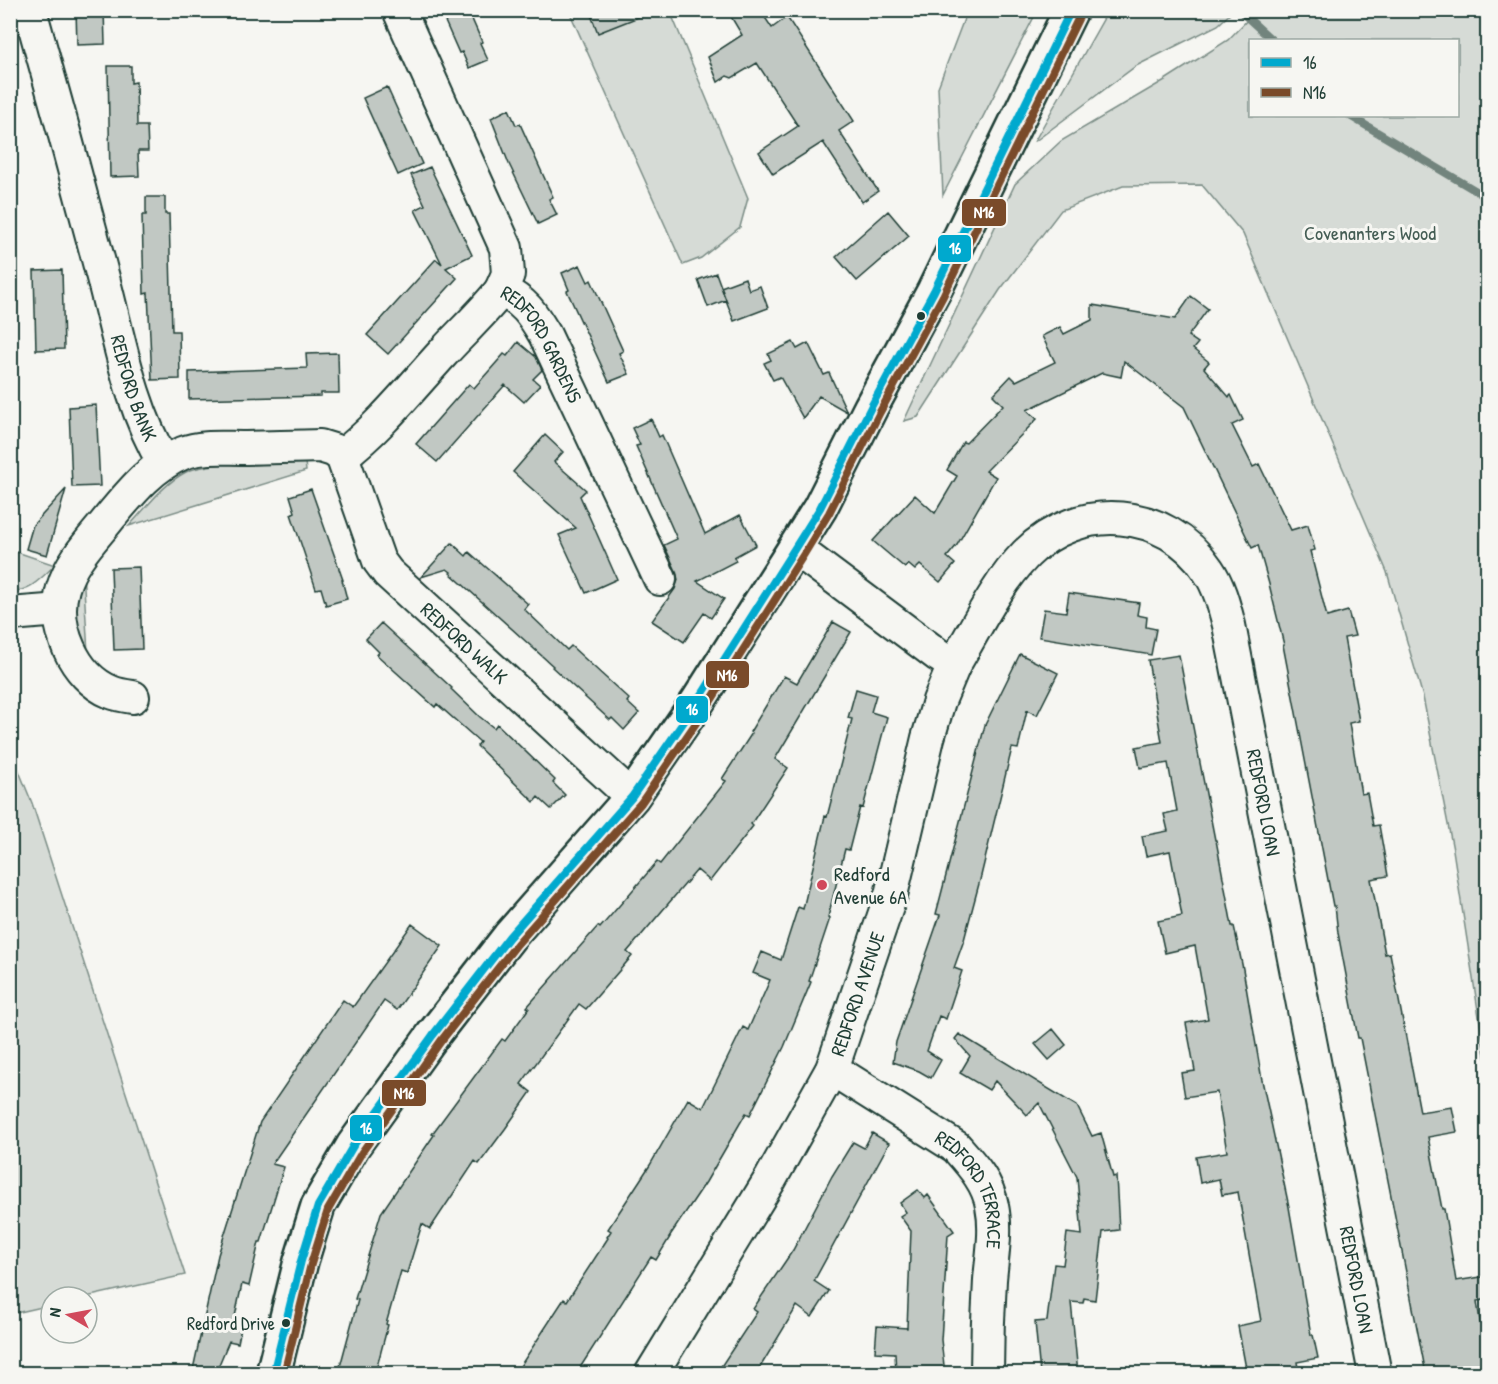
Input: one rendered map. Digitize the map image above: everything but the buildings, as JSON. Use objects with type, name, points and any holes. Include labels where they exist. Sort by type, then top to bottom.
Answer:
[{"type":"main road","points":[[273,1374],[301,1261],[318,1206],[353,1146],[433,1035],[509,937],[632,796],[698,701],[795,548],[819,508],[934,291],[1071,10]]},
{"type":"street","name":"REDFORD BANK","points":[[30,10],[69,146],[128,375],[144,426],[164,464],[135,487],[81,553],[63,589],[60,610],[67,645],[78,665],[94,682],[111,692],[133,698]]},
{"type":"street","name":"REDFORD GARDENS","points":[[399,10],[506,248],[508,274],[501,290],[528,308],[545,335],[658,580]]},
{"type":"street","points":[[164,464],[183,453],[203,448],[320,446],[342,456],[371,432],[460,334],[488,307],[501,290]]},
{"type":"street","name":"REDFORD WALK","points":[[342,456],[379,561],[388,573],[632,796]]},
{"type":"street","name":"REDFORD LOAN","points":[[954,664],[1009,574],[1027,553],[1067,526],[1087,519],[1104,518],[1129,519],[1152,525],[1173,535],[1193,551],[1209,571],[1222,599],[1228,625],[1375,1374]]},
{"type":"street","points":[[795,548],[938,655],[954,664]]},
{"type":"street","points":[[10,614],[60,610]]},
{"type":"street","name":"REDFORD AVENUE","points":[[651,1374],[771,1178],[832,1069],[891,895],[928,738],[939,701],[954,664]]},
{"type":"street","name":"REDFORD TERRACE","points":[[832,1069],[956,1147],[985,1184],[992,1205],[994,1227],[987,1324],[987,1374]]},
{"type":"green space","points":[[569,11],[670,11],[748,198],[740,227],[701,258],[683,265]]},
{"type":"green space","points":[[967,11],[1037,11],[943,195],[938,87]]},
{"type":"green space","points":[[1108,11],[1232,12],[1218,25],[1136,66],[1034,142]]},
{"type":"green space","name":"Covenanters Wood","points":[[1256,11],[1487,11],[1487,1068],[1453,850],[1423,697],[1387,572],[1243,234],[1202,185],[1123,186],[1061,210],[1000,290],[918,417],[904,421],[1015,184],[1061,141],[1228,40]]},
{"type":"green space","points":[[261,462],[305,462],[306,471],[129,526],[163,489],[186,472],[197,468]]},
{"type":"green space","points":[[11,550],[55,565],[30,586],[11,591]]},
{"type":"green space","points":[[83,571],[88,653],[78,631],[75,613]]},
{"type":"green space","points":[[10,749],[32,803],[185,1275],[99,1294],[99,1285],[39,1285],[39,1308],[11,1314]]},
{"type":"waterway","points":[[1239,10],[1271,39]]},
{"type":"waterway","points":[[1352,117],[1488,198]]},
{"type":"transit line","name":"16","points":[[273,1374],[301,1261],[318,1206],[353,1146],[433,1035],[509,937],[632,797],[698,701],[795,548],[820,508],[871,407],[934,291],[1071,10]]},
{"type":"transit line","name":"N16","points":[[284,1374],[311,1264],[328,1210],[362,1152],[441,1041],[517,944],[641,803],[707,707],[804,554],[829,513],[880,412],[943,296],[1080,15]]},
{"type":"place","name":"Redford Avenue 6A","points":[[822,885]]},
{"type":"place","name":"Redford Drive","points":[[286,1323]]}]
